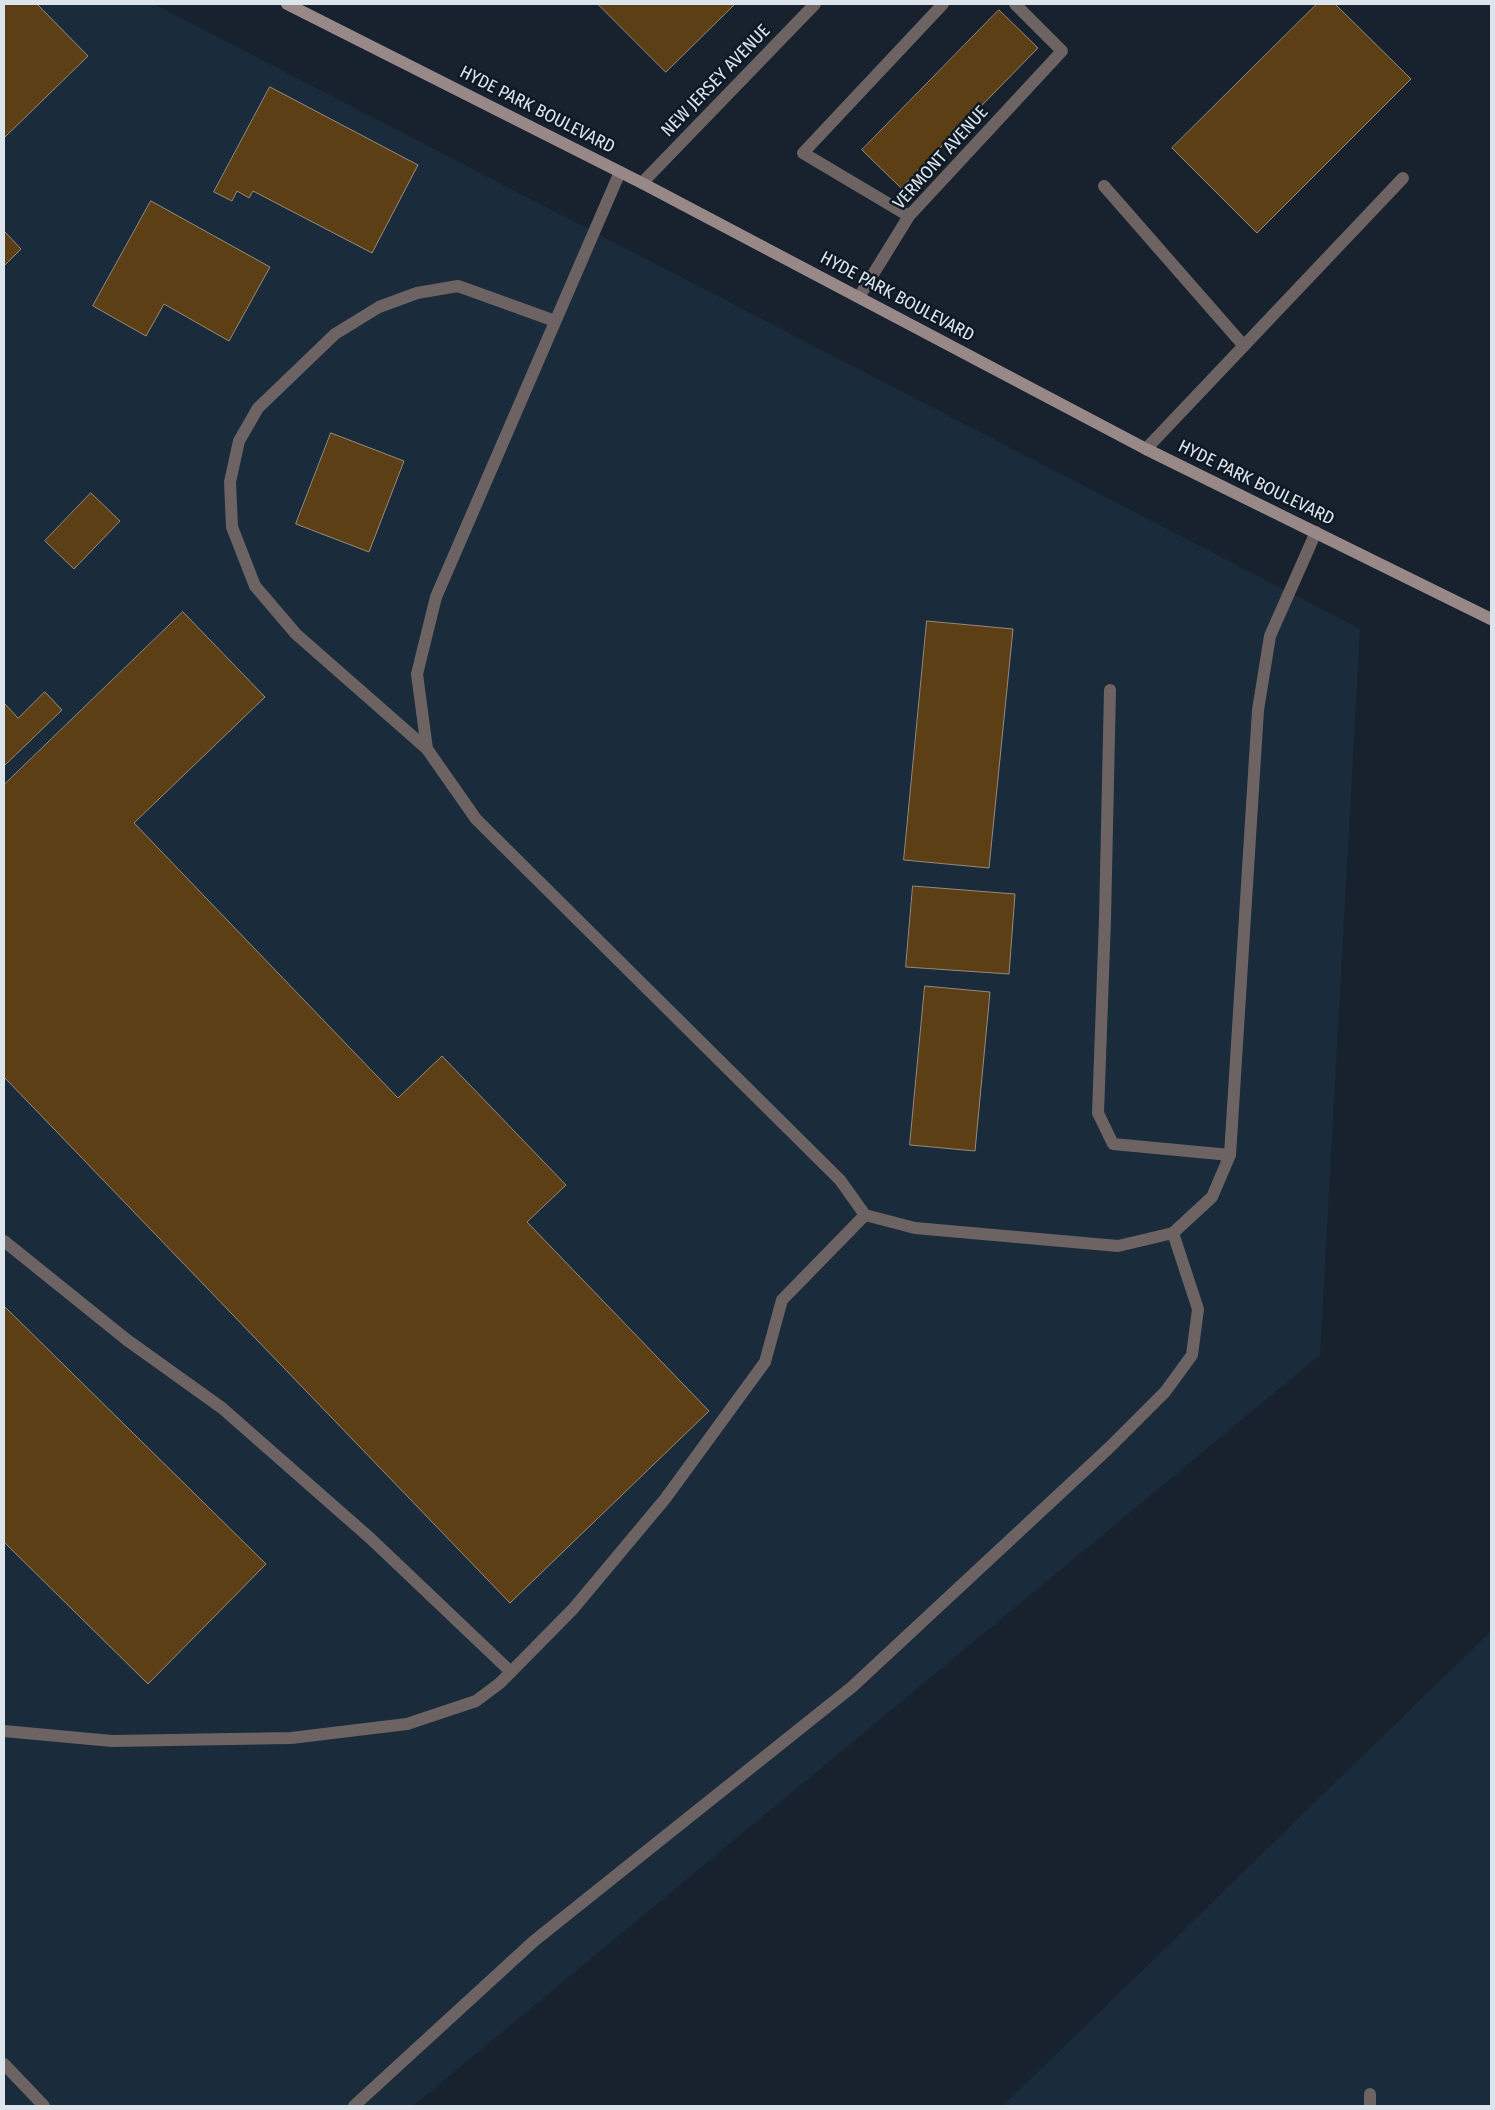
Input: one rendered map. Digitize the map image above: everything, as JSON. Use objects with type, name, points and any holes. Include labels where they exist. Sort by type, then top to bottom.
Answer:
[{"type":"main road","name":"HYDE PARK BOULEVARD","points":[[288,4],[642,182],[1146,449],[1491,619]]},
{"type":"street","name":"NEW JERSEY AVENUE","points":[[642,182],[815,4]]},
{"type":"street","points":[[909,216],[803,153],[942,4]]},
{"type":"street","name":"VERMONT AVENUE","points":[[858,297],[909,216],[1062,51],[1015,4]]},
{"type":"street","points":[[426,750],[417,674],[436,597],[620,172]]},
{"type":"street","points":[[1146,449],[1403,178]]},
{"type":"street","points":[[1104,186],[1244,346]]},
{"type":"street","points":[[555,321],[458,286],[416,294],[379,307],[335,334],[258,408],[238,441],[230,482],[232,528],[255,586],[296,634],[426,750],[476,819],[840,1180],[865,1215],[915,1228],[1118,1246],[1173,1234],[1212,1197],[1230,1155],[1258,710],[1270,636],[1316,532]]},
{"type":"street","points":[[1110,690],[1105,929],[1098,1114],[1113,1144],[1230,1155]]},
{"type":"street","points":[[4,1731],[112,1741],[291,1738],[407,1724],[476,1701],[500,1683],[573,1609],[665,1500],[765,1362],[782,1300],[865,1215]]},
{"type":"street","points":[[354,2106],[534,1941],[852,1687],[1110,1447],[1165,1392],[1192,1355],[1198,1310],[1173,1234]]},
{"type":"street","points":[[4,1241],[127,1340],[222,1408],[370,1538],[511,1672]]},
{"type":"street","points":[[4,2064],[44,2106]]},
{"type":"shaded area","points":[[4,4],[154,4],[1360,629],[1320,1355],[413,2106],[4,2106]]},
{"type":"shaded area","points":[[1491,1631],[1491,2106],[1003,2106]]},
{"type":"building","points":[[4,4],[37,4],[88,56],[4,138]]},
{"type":"building","points":[[598,4],[735,4],[666,72]]},
{"type":"building","points":[[1317,4],[1335,4],[1411,79],[1257,233],[1172,148]]},
{"type":"building","points":[[999,10],[1038,48],[901,188],[862,150]]},
{"type":"building","points":[[270,87],[418,165],[372,253],[253,191],[249,198],[237,191],[232,201],[214,192]]},
{"type":"building","points":[[151,201],[270,267],[229,341],[164,304],[146,336],[93,306]]},
{"type":"building","points":[[4,231],[21,249],[4,266]]},
{"type":"building","points":[[331,433],[404,461],[369,552],[296,524]]},
{"type":"building","points":[[91,493],[120,521],[74,569],[45,541]]},
{"type":"building","points":[[183,612],[265,697],[134,823],[398,1098],[442,1056],[566,1185],[527,1222],[709,1411],[510,1603],[4,1077],[4,785]]},
{"type":"building","points":[[927,621],[1013,629],[989,868],[904,860]]},
{"type":"building","points":[[45,692],[62,710],[4,766],[4,703],[18,718]]},
{"type":"building","points":[[913,886],[1015,894],[1009,974],[906,967]]},
{"type":"building","points":[[925,986],[990,992],[975,1151],[910,1145]]},
{"type":"building","points":[[4,1306],[266,1564],[148,1684],[4,1542]]}]
